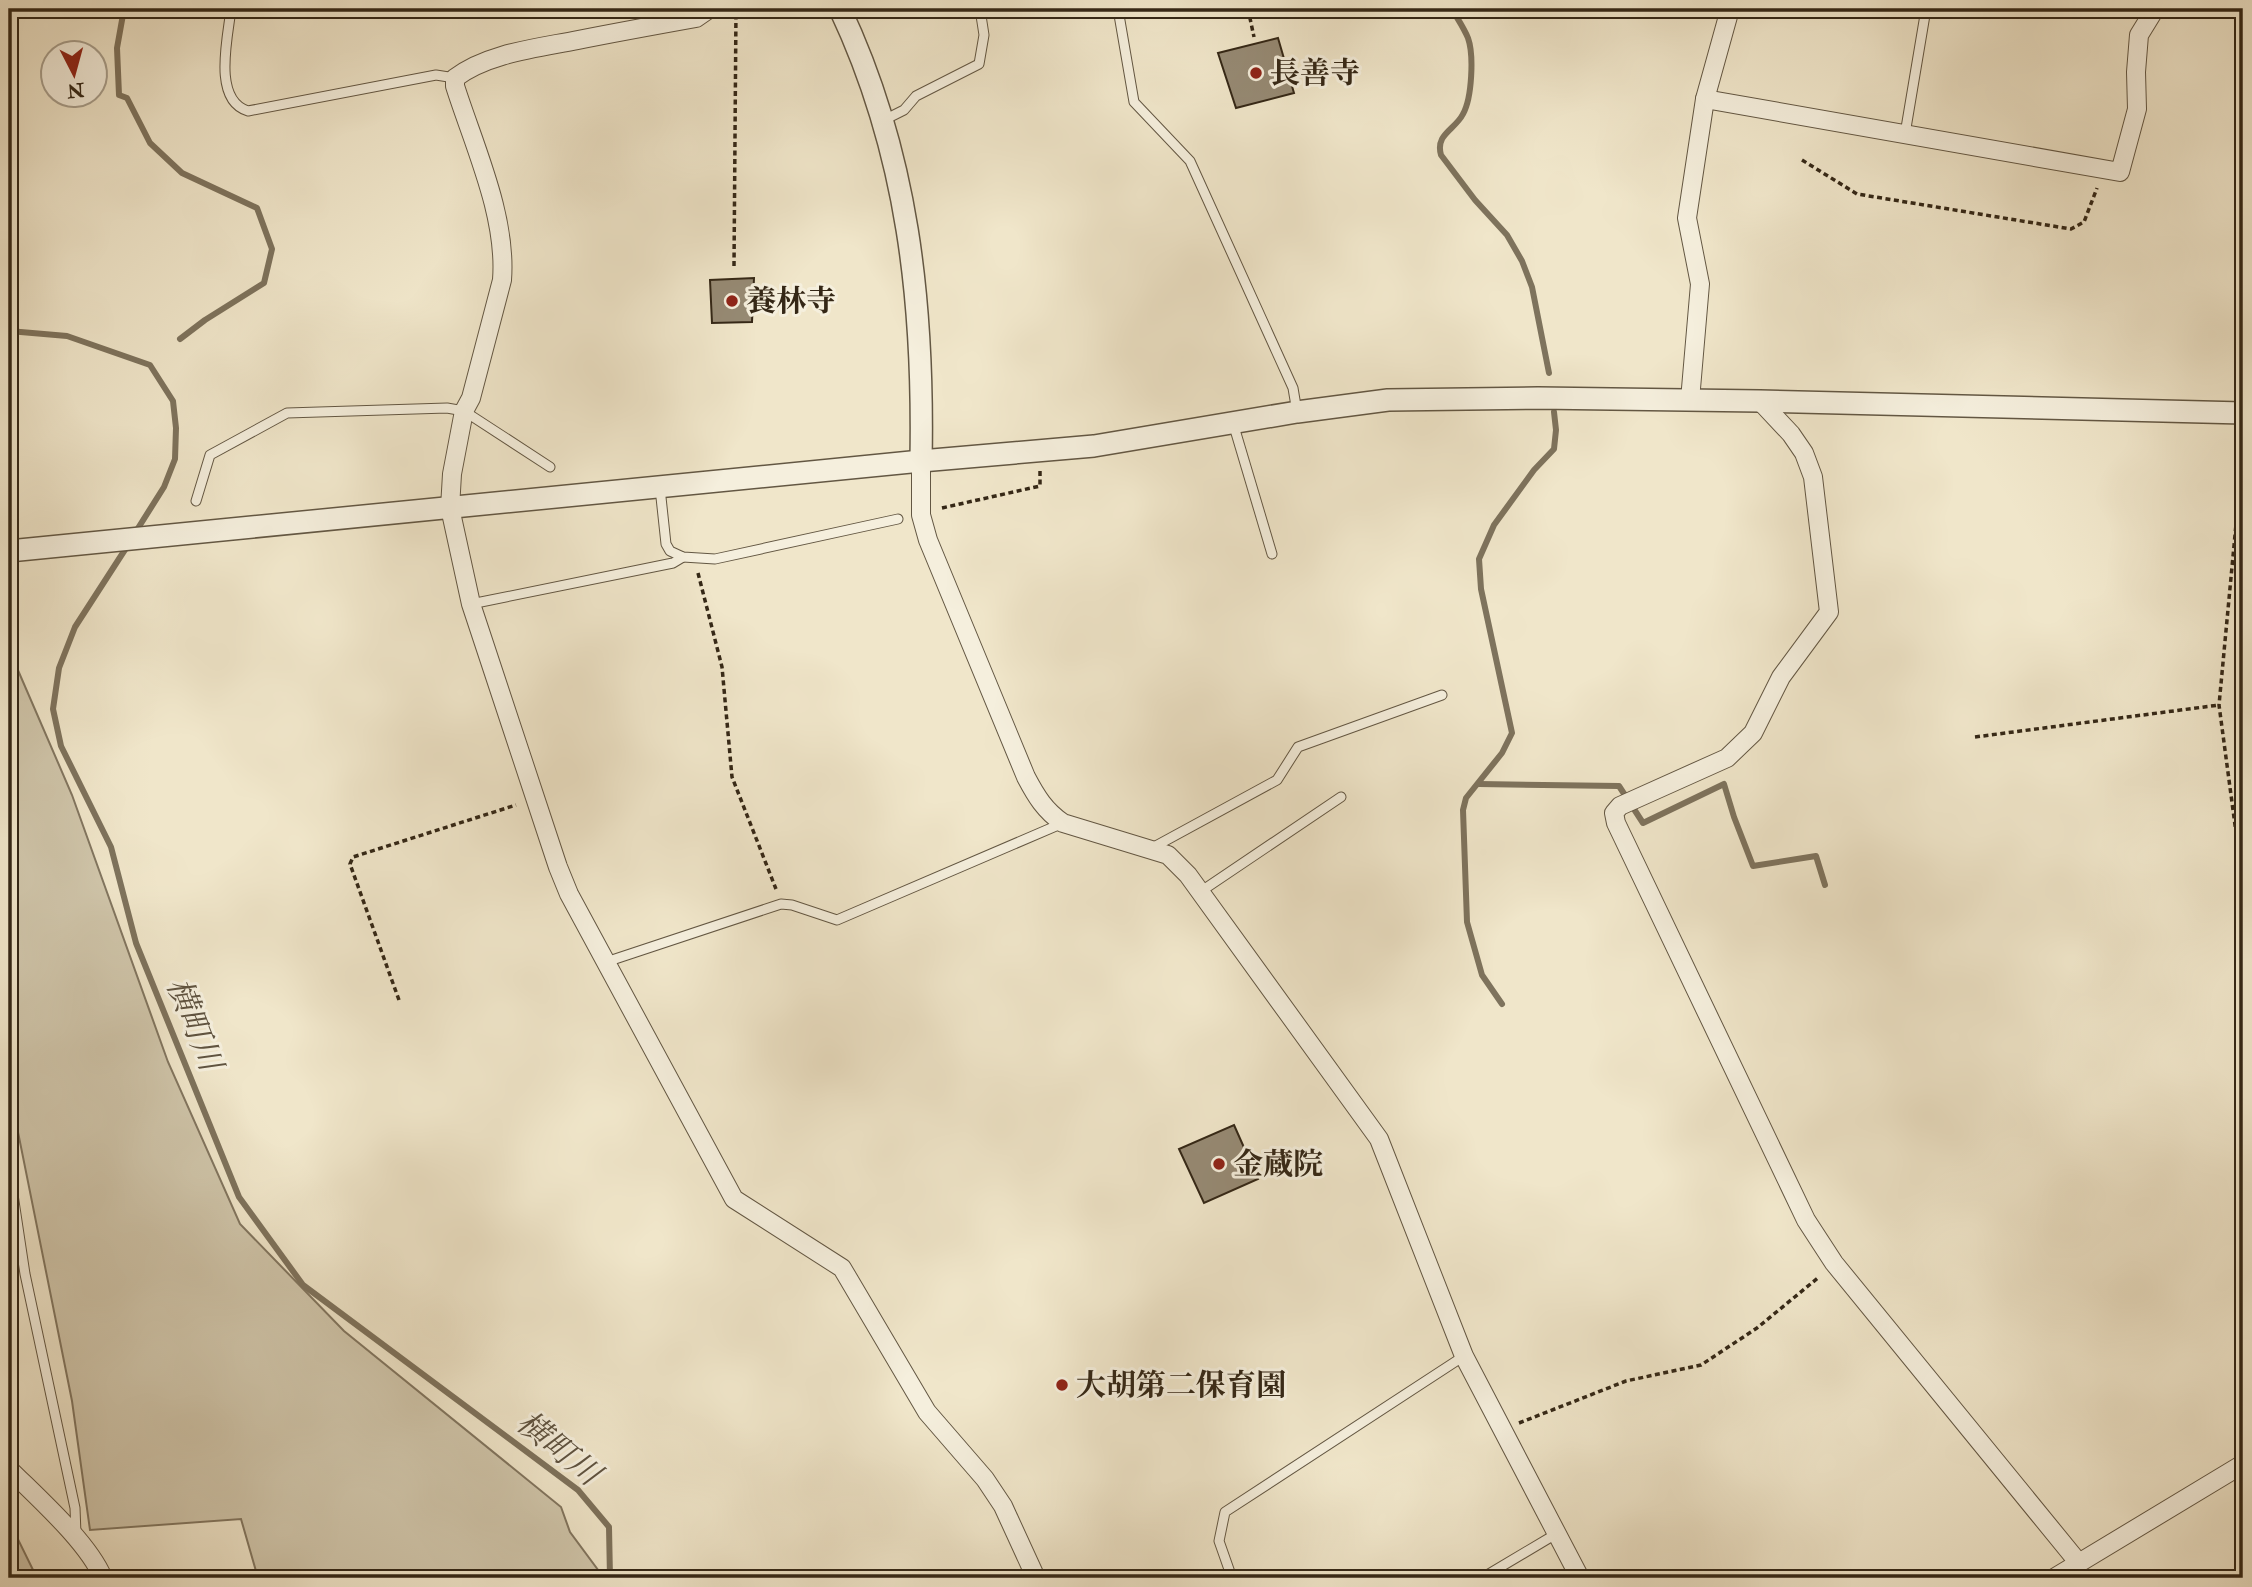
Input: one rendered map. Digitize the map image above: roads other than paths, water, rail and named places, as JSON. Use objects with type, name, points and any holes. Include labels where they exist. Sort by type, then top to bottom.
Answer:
[{"type":"street","points":[[709,9],[696,18],[539,47],[464,71],[454,78],[496,214],[503,263],[502,280],[471,398],[464,411],[452,474],[450,508],[471,604],[569,894],[734,1199],[842,1268],[927,1412],[985,1479],[1003,1506],[1036,1578]]},
{"type":"street","points":[[841,9],[884,120],[901,186],[912,257],[922,425],[921,514],[928,540],[1026,777],[1049,814],[1063,823],[1168,855],[1200,892],[1379,1139],[1464,1356],[1580,1578]]},
{"type":"street","points":[[1690,400],[1700,284],[1687,218],[1705,99],[1730,9]]},
{"type":"street","points":[[1705,99],[2120,172],[2137,109],[2139,35],[2155,9]]},
{"type":"street","points":[[9,551],[921,461],[1037,452],[1125,442],[1297,412],[1388,400],[1538,398],[1760,401],[2243,413]]},
{"type":"street","points":[[1760,401],[1791,434],[1804,453],[1813,477],[1829,612],[1781,677],[1754,733],[1727,758],[1620,806],[1614,813],[1616,823],[1806,1220],[1834,1263],[2078,1562]]},
{"type":"street","points":[[2054,1578],[2243,1464]]},
{"type":"street","points":[[9,1469],[76,1539],[99,1567],[103,1578]]},
{"type":"lane","points":[[231,9],[225,72],[227,87],[234,103],[248,111],[436,75],[454,78]]},
{"type":"lane","points":[[884,120],[904,110],[916,96],[979,64],[984,35],[980,9]]},
{"type":"lane","points":[[1118,9],[1134,102],[1190,161],[1293,388],[1297,412]]},
{"type":"lane","points":[[1905,134],[1926,9]]},
{"type":"lane","points":[[196,502],[210,455],[287,413],[447,408],[464,411],[550,467]]},
{"type":"lane","points":[[1233,423],[1272,554]]},
{"type":"lane","points":[[660,488],[666,544],[670,551],[688,557],[715,559],[898,519]]},
{"type":"lane","points":[[471,604],[673,563],[688,557]]},
{"type":"lane","points":[[1150,849],[1277,780],[1298,747],[1442,695]]},
{"type":"lane","points":[[1200,892],[1341,797]]},
{"type":"lane","points":[[606,962],[781,904],[838,920],[1063,823]]},
{"type":"lane","points":[[9,1168],[25,1274],[75,1508],[76,1539]]},
{"type":"lane","points":[[1232,1578],[1219,1541],[1225,1512],[1464,1356]]},
{"type":"lane","points":[[1482,1578],[1556,1534]]},
{"type":"waterway","name":"横町川","points":[[124,9],[117,48],[119,95],[127,98],[150,143],[182,173],[257,208],[272,249],[264,283],[180,339]]},
{"type":"waterway","points":[[1452,9],[1468,38],[1471,76],[1466,107],[1460,119],[1443,137],[1441,155],[1475,200],[1507,235],[1522,261],[1532,287],[1549,373]]},
{"type":"waterway","name":"横町川","points":[[9,331],[67,336],[150,365],[173,401],[175,459],[164,487],[135,533]]},
{"type":"waterway","points":[[1502,1004],[1482,975],[1467,922],[1463,810],[1466,798],[1502,753],[1512,733],[1481,589],[1479,559],[1494,525],[1534,470],[1554,449],[1554,412]]},
{"type":"waterway","name":"横町川","points":[[128,545],[75,627],[59,668],[53,709],[61,746],[111,847],[136,943],[239,1197],[303,1285],[578,1490],[609,1527],[610,1578]]},
{"type":"waterway","points":[[1479,784],[1619,786],[1643,823],[1724,784],[1753,866],[1816,856],[1825,885]]},
{"type":"place","name":"長善寺","points":[[1256,73]]},
{"type":"place","name":"養林寺","points":[[732,301]]},
{"type":"place","name":"金蔵院","points":[[1219,1164]]},
{"type":"place","name":"大胡第二保育園","points":[[1062,1385]]}]
